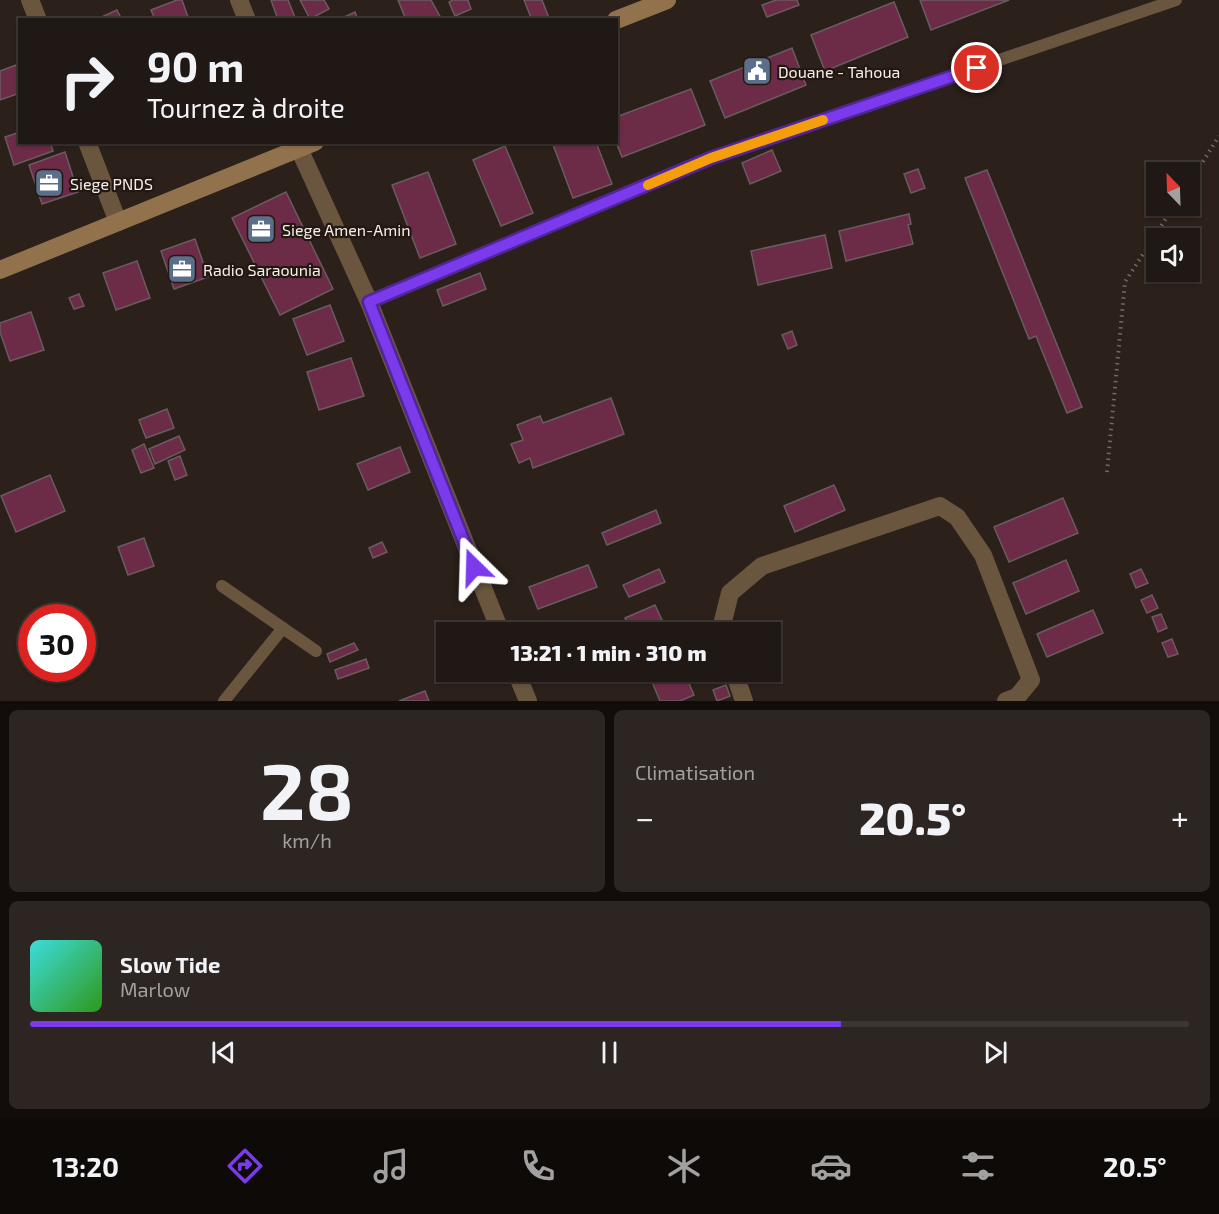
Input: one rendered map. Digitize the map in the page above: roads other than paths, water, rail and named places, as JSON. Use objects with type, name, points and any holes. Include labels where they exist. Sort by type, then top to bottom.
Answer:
[{"type":"street","points":[[30,0],[37,18]]},
{"type":"street","points":[[239,0],[246,18]]},
{"type":"street","points":[[618,19],[656,2]]},
{"type":"street","points":[[88,144],[118,222]]},
{"type":"street","points":[[0,270],[303,145],[369,302],[497,622]]},
{"type":"street","points":[[723,622],[730,593],[762,566],[940,506],[957,517],[983,555],[1031,680],[1017,697],[1006,701]]},
{"type":"street","points":[[520,682],[528,701]]},
{"type":"street","points":[[737,682],[744,701]]},
{"type":"lane","points":[[369,302],[711,158],[1176,0]]},
{"type":"lane","points":[[222,586],[316,651]]},
{"type":"lane","points":[[224,701],[283,628]]},
{"type":"place","name":"Douane - Tahoua","points":[[757,71]]},
{"type":"place","name":"Siege PNDS","points":[[49,183]]},
{"type":"place","name":"Siege Amen-Amin","points":[[261,229]]},
{"type":"place","name":"Radio Saraounia","points":[[182,269]]}]
